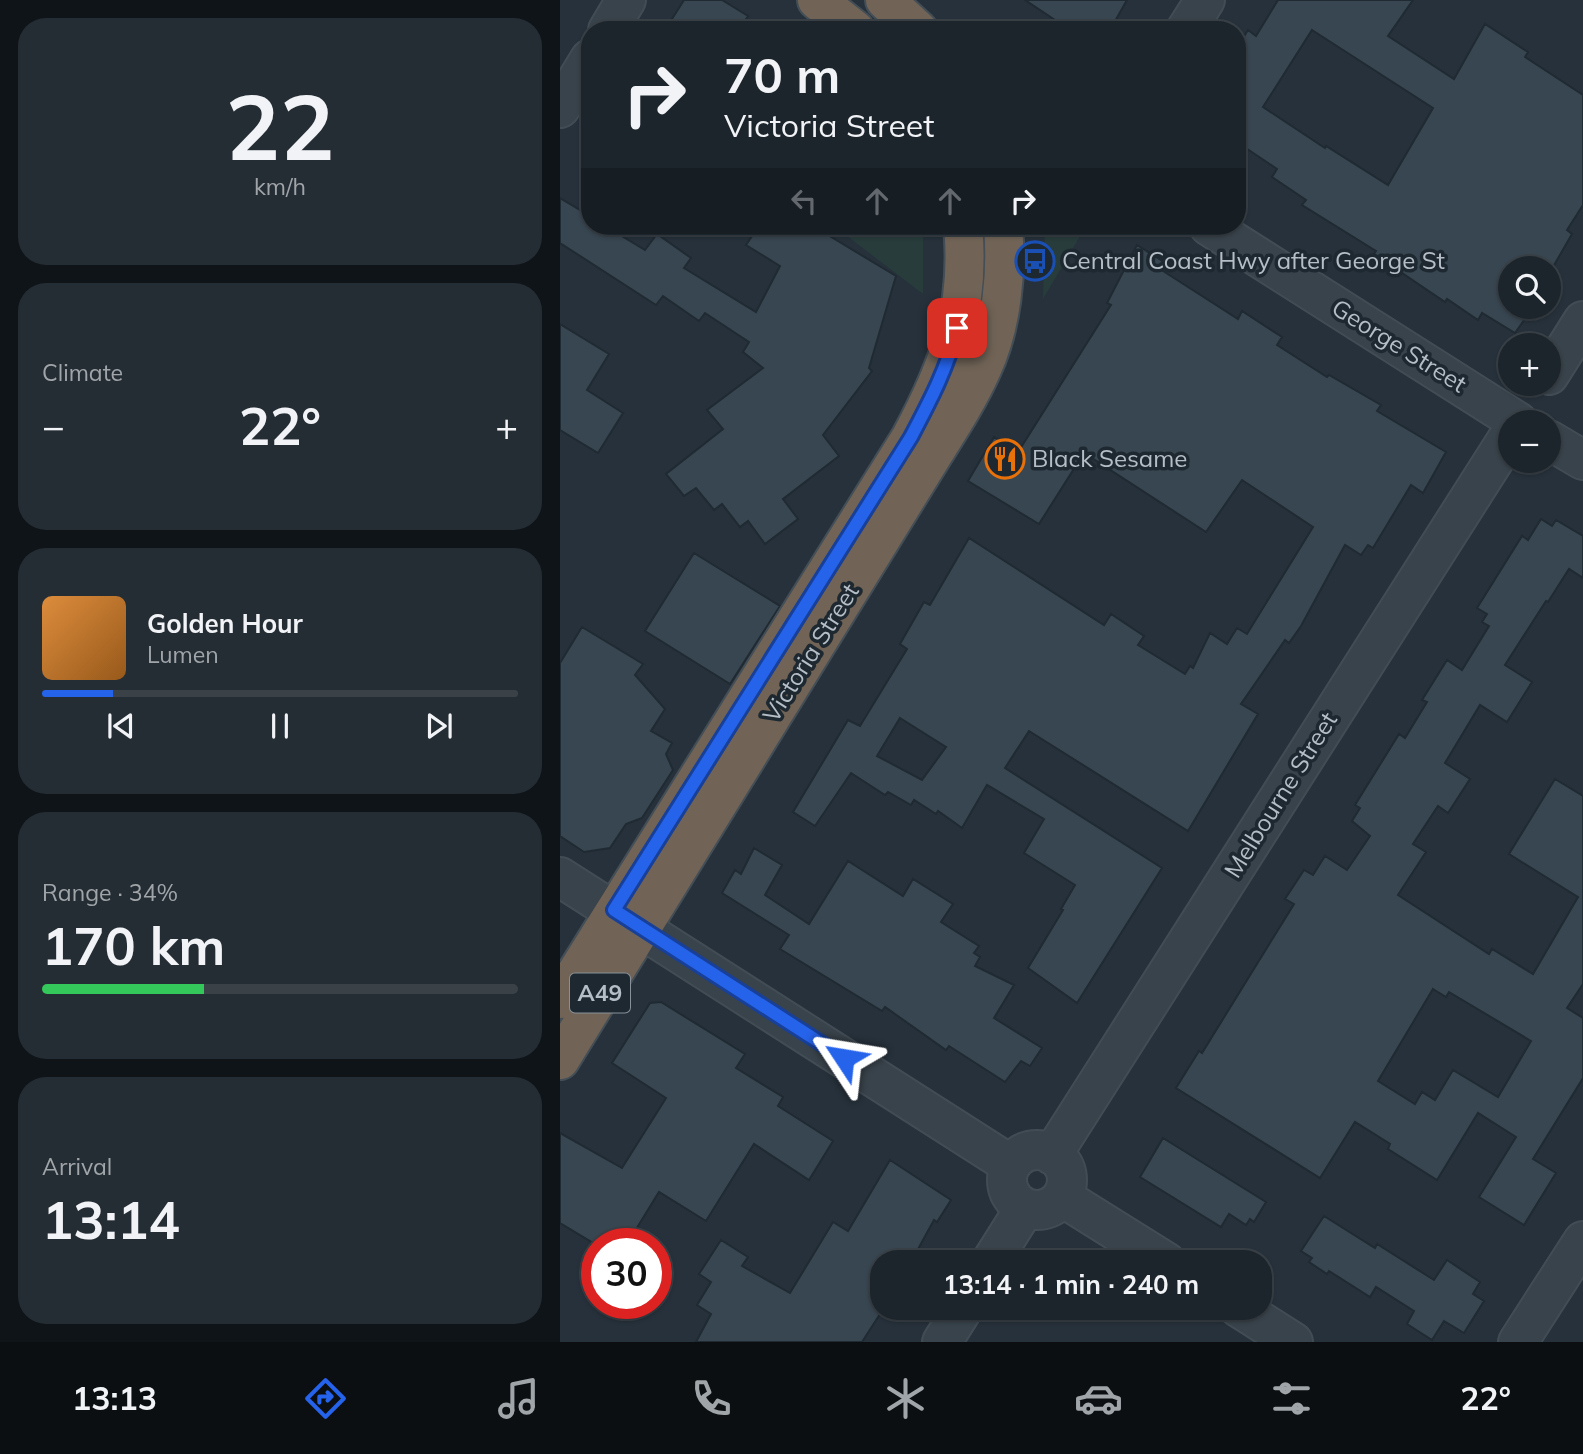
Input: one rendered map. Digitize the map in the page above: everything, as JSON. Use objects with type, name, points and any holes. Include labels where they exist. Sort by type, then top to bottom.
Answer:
[{"type":"highway","points":[[817,0],[844,21]]},
{"type":"highway","points":[[885,0],[908,21]]},
{"type":"highway","name":"Victoria Street","points":[[560,1060],[628,919],[933,396],[951,353],[962,303],[966,252],[964,235]]},
{"type":"highway","name":"Victoria Street","points":[[560,999],[628,919],[941,442],[983,367],[999,311],[1005,250],[1004,235]]},
{"type":"street","points":[[613,21],[626,0]]},
{"type":"street","points":[[1192,21],[1205,0]]},
{"type":"street","points":[[560,108],[581,74]]},
{"type":"street","name":"George Street","points":[[1223,235],[1499,410]]},
{"type":"street","points":[[1561,356],[1583,321]]},
{"type":"street","points":[[1561,447],[1583,460]]},
{"type":"street","name":"Melbourne Street","points":[[1052,1155],[1498,454]]},
{"type":"street","points":[[560,877],[1011,1165]]},
{"type":"street","points":[[1034,1150],[1052,1155],[1065,1169],[1066,1188],[1062,1197],[1057,1203],[1042,1210],[1025,1208],[1010,1194],[1007,1175],[1011,1165],[1025,1153],[1034,1150]]},
{"type":"street","points":[[1062,1197],[1147,1250]]},
{"type":"street","points":[[999,1250],[1025,1208]]},
{"type":"street","points":[[1518,1342],[1583,1241]]},
{"type":"street","points":[[942,1342],[956,1320]]},
{"type":"street","points":[[1258,1320],[1293,1342]]},
{"type":"green space","points":[[846,235],[923,235],[923,294]]},
{"type":"green space","points":[[1045,235],[1081,235],[1043,299]]},
{"type":"building","points":[[684,0],[722,0],[748,16],[745,21],[671,21]]},
{"type":"building","points":[[1025,0],[1127,0],[1115,21],[1056,21]]},
{"type":"building","points":[[1278,0],[1413,0],[1388,36],[1454,79],[1485,24],[1528,52],[1525,57],[1583,95],[1583,205],[1567,230],[1572,234],[1559,256],[1498,256],[1498,319],[1525,319],[1515,333],[1482,313],[1478,320],[1447,299],[1445,302],[1374,254],[1376,251],[1302,205],[1306,200],[1272,177],[1277,169],[1246,148],[1248,30],[1256,36]],"holes":[[[1312,30],[1433,108],[1388,185],[1326,146],[1325,148],[1263,107]]]},
{"type":"building","points":[[560,198],[581,211],[581,235],[620,235],[645,250],[658,235],[691,258],[684,268],[756,312],[780,266],[746,245],[753,235],[828,235],[896,276],[869,368],[872,371],[823,435],[839,456],[783,499],[798,519],[765,544],[748,521],[740,527],[722,504],[714,510],[696,488],[684,496],[666,474],[723,429],[707,410],[763,368],[743,352],[749,342],[705,313],[699,321],[663,296],[656,305],[560,243]]},
{"type":"building","points":[[1137,245],[1164,262],[1160,269],[1238,319],[1242,311],[1282,337],[1277,345],[1327,377],[1329,375],[1381,405],[1377,411],[1446,452],[1423,493],[1411,485],[1373,548],[1368,545],[1361,555],[1345,545],[1301,626],[1289,643],[1285,640],[1241,704],[1258,714],[1188,831],[1029,731],[1005,768],[1162,868],[1077,1003],[1028,968],[1075,885],[1024,853],[1044,819],[987,785],[962,828],[938,811],[936,814],[914,800],[911,805],[888,792],[885,795],[851,773],[815,826],[793,812],[848,720],[860,726],[907,649],[900,644],[924,602],[930,605],[969,538],[1104,625],[1111,614],[1144,636],[1138,645],[1185,674],[1190,666],[1193,668],[1210,633],[1227,644],[1237,628],[1247,634],[1313,527],[1242,480],[1206,532],[1084,453],[1039,524],[968,481],[994,437],[1018,452],[1111,305],[1107,303]],"holes":[[[900,718],[946,747],[922,780],[877,756]]]},
{"type":"building","points":[[560,324],[609,354],[587,390],[623,413],[598,453],[560,430]]},
{"type":"building","points":[[1541,519],[1552,526],[1556,520],[1583,536],[1583,578],[1569,569],[1505,665],[1532,682],[1507,722],[1480,705],[1445,763],[1470,779],[1448,813],[1438,806],[1413,844],[1426,852],[1398,895],[1489,954],[1492,949],[1533,974],[1578,897],[1509,854],[1555,779],[1583,796],[1583,984],[1567,1008],[1583,1018],[1583,1078],[1533,1159],[1556,1173],[1524,1225],[1479,1197],[1516,1137],[1478,1113],[1437,1180],[1388,1149],[1390,1144],[1355,1122],[1320,1178],[1176,1088],[1199,1051],[1202,1053],[1294,904],[1285,899],[1304,870],[1313,875],[1325,856],[1347,870],[1370,836],[1352,821],[1360,808],[1355,805],[1399,734],[1405,738],[1427,702],[1422,700],[1447,660],[1462,670],[1489,626],[1482,622],[1487,614],[1477,608],[1522,536],[1528,540]],"holes":[[[1433,989],[1446,997],[1449,992],[1531,1041],[1498,1097],[1453,1070],[1435,1100],[1422,1092],[1415,1104],[1378,1081]]]},
{"type":"building","points":[[694,553],[780,606],[730,684],[645,631]]},
{"type":"building","points":[[582,627],[643,664],[635,675],[665,709],[651,731],[672,743],[666,754],[673,770],[642,818],[626,824],[610,848],[584,852],[560,836],[560,663]]},
{"type":"building","points":[[754,848],[782,865],[765,895],[809,924],[848,861],[903,896],[913,879],[953,904],[941,922],[979,946],[974,953],[980,957],[975,966],[1014,985],[994,1018],[1042,1048],[1030,1066],[1021,1061],[1005,1082],[949,1046],[946,1050],[885,1007],[882,1011],[780,949],[789,935],[722,893],[735,870],[741,874]]},
{"type":"building","points":[[661,1002],[745,1054],[736,1068],[783,1097],[778,1106],[833,1141],[809,1180],[754,1144],[706,1221],[659,1192],[637,1228],[581,1228],[581,1236],[560,1223],[560,1133],[622,1168],[666,1098],[612,1063],[650,1003]]},
{"type":"building","points":[[1163,1138],[1266,1202],[1254,1222],[1250,1219],[1246,1225],[1229,1214],[1221,1227],[1140,1177]]},
{"type":"building","points":[[890,1160],[951,1200],[937,1222],[934,1220],[918,1250],[870,1250],[870,1320],[876,1320],[862,1342],[696,1342],[711,1314],[697,1305],[711,1282],[699,1274],[721,1240],[748,1257],[742,1266],[790,1293],[833,1222],[848,1231]]},
{"type":"building","points":[[1324,1216],[1375,1248],[1377,1244],[1434,1280],[1447,1260],[1480,1282],[1473,1294],[1484,1301],[1464,1333],[1444,1321],[1432,1340],[1407,1324],[1414,1311],[1376,1287],[1370,1297],[1329,1271],[1327,1274],[1309,1262],[1312,1258],[1301,1251]]},
{"type":"place","name":"Central Coast Hwy after George St","points":[[1035,261]]},
{"type":"place","name":"Black Sesame","points":[[1005,459]]},
{"type":"route","points":[[844,1058],[614,910],[911,437],[933,396],[951,353],[957,328]]}]
